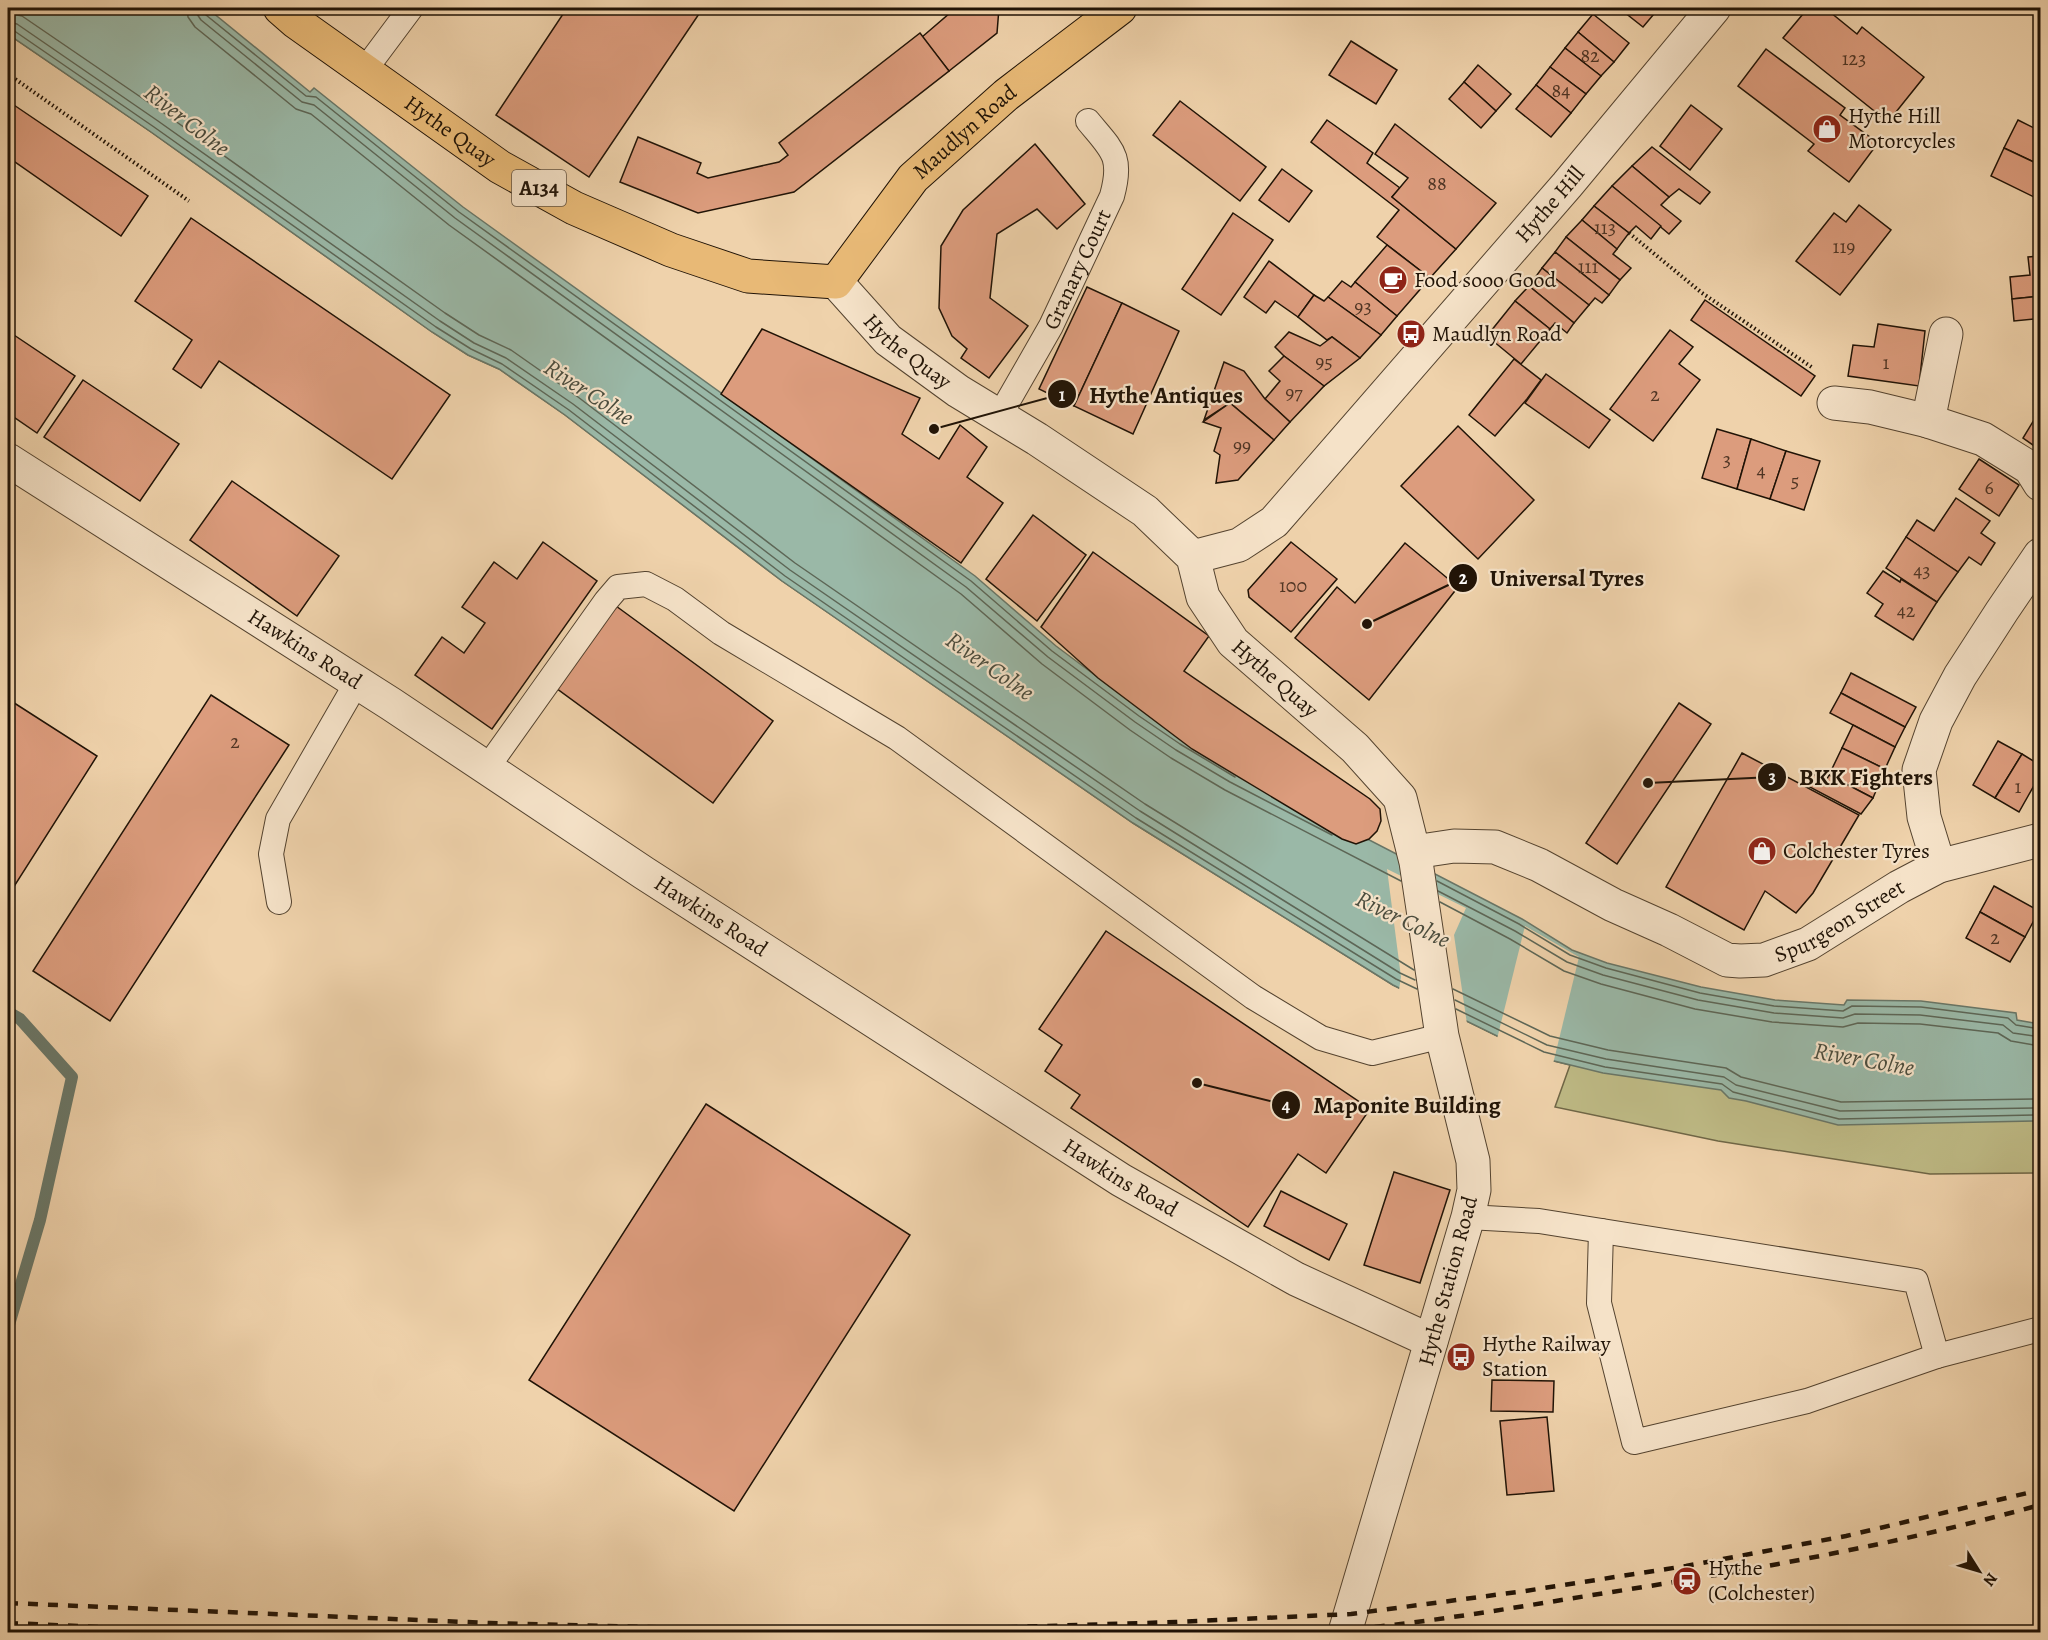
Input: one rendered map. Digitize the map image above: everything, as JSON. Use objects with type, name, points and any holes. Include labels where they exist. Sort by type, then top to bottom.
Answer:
[{"type":"main road","name":"Hythe Quay","points":[[280,8],[296,22],[500,167],[574,208],[671,249],[748,276],[836,282]]},
{"type":"main road","name":"Maudlyn Road","points":[[836,282],[913,178],[1006,95],[1112,10]]},
{"type":"street","name":"Hythe Hill","points":[[1193,557],[1239,545],[1274,522],[1567,185],[1714,8]]},
{"type":"street","name":"Hythe Quay","points":[[836,282],[888,340],[958,391],[1145,511],[1193,557],[1203,597],[1233,642],[1355,748],[1400,798],[1415,857]]},
{"type":"street","points":[[1928,421],[1946,334]]},
{"type":"street","points":[[1834,403],[1870,407],[1928,421],[1983,438],[2030,468],[2040,484]]},
{"type":"street","name":"Hawkins Road","points":[[8,460],[357,682],[653,879],[1120,1180],[1296,1279],[1431,1341]]},
{"type":"street","points":[[1940,866],[1924,817],[1919,770],[1936,721],[1960,676],[2040,555]]},
{"type":"street","name":"Spurgeon Street","points":[[1415,857],[1454,846],[1495,847],[1539,865],[1613,905],[1669,930],[1727,960],[1740,961],[1764,960],[1808,944],[1899,887],[1940,866],[2040,840]]},
{"type":"street","name":"Hythe Station Road","points":[[1345,1632],[1468,1217],[1474,1190],[1473,1161],[1440,1023],[1415,857]]},
{"type":"lane","points":[[364,71],[411,8]]},
{"type":"lane","name":"Granary Court","points":[[1000,416],[1051,326],[1112,196],[1117,178],[1116,154],[1088,121]]},
{"type":"lane","points":[[487,768],[618,587],[646,584],[675,599],[721,633],[897,738],[1253,997],[1321,1038],[1372,1053],[1440,1023]]},
{"type":"lane","points":[[279,902],[271,854],[278,819],[357,682]]},
{"type":"lane","points":[[1468,1217],[1539,1221],[1916,1281],[1937,1356]]},
{"type":"lane","points":[[1601,1231],[1599,1303],[1634,1442],[1807,1401],[1937,1356],[2040,1329]]},
{"type":"path","points":[[8,74],[189,201]]},
{"type":"path","points":[[1629,233],[1702,293],[1813,368]]},
{"type":"shaded area","points":[[8,8],[390,274],[1113,803],[2040,1106],[2040,1173],[1930,1174],[1718,1141],[1555,1107],[1570,1065],[1542,1058],[1393,985],[1133,823],[782,581],[565,415],[499,369],[468,355],[432,332],[151,132],[8,34]]},
{"type":"water","name":"River Colne","points":[[8,8],[207,8],[310,92],[314,88],[463,207],[975,576],[1056,646],[1143,711],[1236,771],[1522,919],[1572,950],[1607,963],[1701,987],[1775,1000],[1844,1005],[1847,1000],[1921,1001],[2016,1013],[2017,1020],[2040,1024],[2040,1121],[1838,1125],[1729,1098],[1721,1090],[1603,1073],[1542,1058],[1393,985],[1133,823],[782,581],[565,415],[499,369],[468,355],[432,332],[151,132],[8,34]]},
{"type":"pier","points":[[1387,869],[1466,908],[1454,935],[1467,1024],[1399,990],[1401,977]]},
{"type":"pier","points":[[1525,926],[1579,957],[1553,1064],[1497,1039]]},
{"type":"building","points":[[567,8],[703,8],[589,177],[496,115]]},
{"type":"building","points":[[952,8],[999,8],[997,33],[949,71],[922,37],[951,12]]},
{"type":"building","points":[[1619,8],[1659,8],[1643,27]]},
{"type":"building","points":[[1808,8],[1825,8],[1857,34],[1862,27],[1924,77],[1888,122],[1783,38]]},
{"type":"building","points":[[1593,14],[1629,43],[1614,62],[1578,32]]},
{"type":"building","points":[[1578,32],[1614,62],[1601,76],[1565,48]]},
{"type":"building","points":[[920,33],[949,71],[794,192],[698,213],[620,182],[638,137],[701,163],[697,173],[708,178],[779,162],[788,155],[779,143]]},
{"type":"building","points":[[1351,41],[1397,70],[1376,104],[1329,75]]},
{"type":"building","points":[[1565,48],[1601,76],[1586,94],[1550,67]]},
{"type":"building","name":"Hythe Hill Motorcycles","points":[[1766,49],[1845,108],[1840,115],[1878,143],[1849,182],[1808,151],[1814,144],[1738,86]]},
{"type":"building","points":[[1478,65],[1511,94],[1496,111],[1464,82]]},
{"type":"building","points":[[1550,67],[1586,94],[1571,113],[1536,85]]},
{"type":"building","points":[[1464,82],[1496,111],[1481,128],[1449,99]]},
{"type":"building","points":[[1536,85],[1571,113],[1551,137],[1516,109]]},
{"type":"building","points":[[8,101],[148,196],[121,236],[8,157]]},
{"type":"building","points":[[1180,101],[1266,167],[1240,201],[1153,135]]},
{"type":"building","points":[[1691,105],[1722,129],[1690,170],[1660,146]]},
{"type":"building","points":[[1327,120],[1373,153],[1367,163],[1400,188],[1392,197],[1456,249],[1430,278],[1377,237],[1399,210],[1311,142]]},
{"type":"building","points":[[2018,120],[2040,131],[2040,165],[2004,148]]},
{"type":"building","points":[[1395,124],[1496,203],[1456,249],[1392,197],[1408,178],[1375,154]]},
{"type":"building","points":[[1035,144],[1085,204],[1057,229],[1037,209],[997,234],[990,298],[1028,326],[989,378],[961,358],[967,349],[952,336],[939,308],[941,246],[963,210]]},
{"type":"building","points":[[1652,147],[1710,192],[1700,204],[1679,189],[1669,197],[1632,166]]},
{"type":"building","points":[[2004,148],[2040,165],[2040,189],[2036,198],[1991,176]]},
{"type":"building","points":[[1632,166],[1669,197],[1661,205],[1681,221],[1669,234],[1612,186]]},
{"type":"building","points":[[1282,169],[1312,191],[1289,222],[1259,200]]},
{"type":"building","points":[[1612,186],[1661,226],[1651,239],[1636,226],[1629,233],[1594,206]]},
{"type":"building","points":[[1859,205],[1891,230],[1840,295],[1796,261],[1834,213],[1846,222]]},
{"type":"building","points":[[1594,206],[1629,233],[1617,249],[1582,220]]},
{"type":"building","points":[[1233,213],[1273,240],[1221,315],[1182,289]]},
{"type":"building","points":[[191,218],[450,395],[392,479],[219,361],[201,388],[173,369],[192,340],[135,301]]},
{"type":"building","points":[[1582,220],[1617,249],[1613,254],[1631,268],[1620,280],[1566,237]]},
{"type":"building","points":[[1566,237],[1620,280],[1609,295],[1555,252]]},
{"type":"building","name":"Food sooo Good","points":[[1387,245],[1430,278],[1397,316],[1355,282]]},
{"type":"building","points":[[1555,252],[1609,295],[1602,303],[1595,298],[1589,305],[1542,268]]},
{"type":"building","points":[[2040,256],[2040,296],[2012,299],[2010,277],[2030,275],[2028,257]]},
{"type":"building","points":[[1269,261],[1314,295],[1298,317],[1275,301],[1266,313],[1244,297]]},
{"type":"building","points":[[1542,268],[1589,305],[1574,323],[1529,286]]},
{"type":"building","points":[[1342,281],[1351,287],[1355,282],[1397,316],[1381,335],[1328,297]]},
{"type":"building","points":[[1529,286],[1574,323],[1567,333],[1555,323],[1550,329],[1515,301]]},
{"type":"building","points":[[1087,287],[1122,303],[1074,406],[1039,389]]},
{"type":"building","points":[[1314,295],[1324,301],[1328,297],[1381,335],[1360,358],[1332,337],[1327,340],[1298,317]]},
{"type":"building","points":[[2040,296],[2040,337],[2036,337],[2034,319],[2014,321],[2012,299]]},
{"type":"building","points":[[1705,300],[1815,376],[1801,396],[1691,320]]},
{"type":"building","points":[[1515,301],[1550,329],[1521,364],[1487,336]]},
{"type":"building","points":[[1122,303],[1179,331],[1133,434],[1074,406]]},
{"type":"building","points":[[1878,324],[1925,331],[1919,386],[1848,376],[1853,345],[1874,347]]},
{"type":"building","points":[[762,329],[920,398],[902,434],[939,459],[960,425],[987,447],[967,477],[1003,503],[961,563],[721,394]]},
{"type":"building","points":[[1670,330],[1693,347],[1679,364],[1700,380],[1653,441],[1610,409]]},
{"type":"building","points":[[8,331],[75,376],[37,433],[8,413]]},
{"type":"building","points":[[1289,332],[1320,346],[1332,337],[1360,358],[1324,386],[1275,347]]},
{"type":"building","points":[[1284,356],[1324,386],[1290,422],[1265,399],[1280,381],[1269,371]]},
{"type":"building","points":[[1514,359],[1541,380],[1495,436],[1469,415]]},
{"type":"building","points":[[1224,362],[1244,371],[1265,399],[1290,422],[1274,440],[1230,403],[1204,420]]},
{"type":"building","points":[[1546,374],[1610,420],[1589,448],[1525,403]]},
{"type":"building","points":[[83,380],[179,444],[140,501],[44,437]]},
{"type":"building","points":[[1230,403],[1274,440],[1238,480],[1216,483],[1220,455],[1214,451],[1221,428],[1203,422]]},
{"type":"building","points":[[2040,410],[2040,450],[2023,438]]},
{"type":"building","points":[[1458,426],[1534,500],[1478,559],[1401,486]]},
{"type":"building","points":[[1717,429],[1751,439],[1737,489],[1702,478]]},
{"type":"building","points":[[1751,439],[1786,451],[1770,499],[1737,489]]},
{"type":"building","points":[[1786,451],[1820,461],[1804,510],[1770,499]]},
{"type":"building","points":[[1979,459],[2019,485],[1999,516],[1959,489]]},
{"type":"building","points":[[232,481],[339,556],[297,616],[190,540]]},
{"type":"building","points":[[1956,498],[1990,521],[1981,533],[1995,543],[1981,565],[1969,557],[1958,572],[1906,537],[1917,520],[1934,531]]},
{"type":"building","points":[[1033,515],[1086,555],[1037,621],[986,579]]},
{"type":"building","points":[[1906,537],[1958,572],[1937,602],[1886,568]]},
{"type":"building","points":[[543,542],[597,581],[492,729],[415,675],[442,637],[464,653],[485,623],[462,607],[494,562],[517,579]]},
{"type":"building","points":[[1291,542],[1337,579],[1291,632],[1249,597],[1248,590]]},
{"type":"building","points":[[1405,543],[1458,587],[1369,700],[1295,638],[1337,587],[1355,603]]},
{"type":"building","points":[[1093,552],[1209,636],[1184,671],[1370,799],[1380,809],[1381,821],[1377,831],[1369,839],[1356,844],[1342,839],[1192,749],[1098,678],[1041,627]]},
{"type":"building","points":[[1883,571],[1900,582],[1901,579],[1937,602],[1913,640],[1875,616],[1883,604],[1867,593]]},
{"type":"building","points":[[616,606],[773,721],[713,803],[556,688]]},
{"type":"building","points":[[1851,673],[1916,707],[1905,727],[1841,693]]},
{"type":"building","points":[[1841,693],[1905,727],[1895,747],[1830,713]]},
{"type":"building","points":[[211,695],[289,745],[110,1021],[33,971]]},
{"type":"building","points":[[8,699],[97,756],[8,896]]},
{"type":"building","points":[[1679,703],[1711,724],[1617,864],[1586,843]]},
{"type":"building","points":[[1853,725],[1895,747],[1885,769],[1842,748]]},
{"type":"building","points":[[1998,741],[2022,754],[1995,798],[1973,785]]},
{"type":"building","points":[[1842,748],[1885,769],[1873,798],[1829,775]]},
{"type":"building","name":"Colchester Tyres","points":[[1742,753],[1859,815],[1813,893],[1796,913],[1765,891],[1744,930],[1666,887]]},
{"type":"building","points":[[2022,754],[2040,765],[2040,775],[2019,812],[1995,798]]},
{"type":"building","points":[[1809,772],[1826,781],[1829,775],[1873,798],[1861,814],[1804,784]]},
{"type":"building","points":[[1994,886],[2039,911],[2025,937],[1980,912]]},
{"type":"building","points":[[1980,912],[2025,937],[2010,962],[1966,938]]},
{"type":"building","points":[[1106,931],[1370,1109],[1326,1173],[1298,1154],[1248,1227],[1071,1108],[1080,1095],[1045,1071],[1062,1045],[1039,1029]]},
{"type":"building","points":[[706,1104],[910,1235],[734,1511],[529,1380]]},
{"type":"building","points":[[1394,1172],[1450,1190],[1420,1283],[1364,1265]]},
{"type":"building","points":[[1281,1191],[1347,1224],[1329,1260],[1264,1226]]},
{"type":"building","points":[[1492,1380],[1554,1381],[1553,1412],[1491,1411]]},
{"type":"building","points":[[1547,1417],[1554,1491],[1507,1495],[1500,1421]]},
{"type":"waterway","points":[[8,1012],[20,1019],[72,1077],[40,1220],[8,1328]]},
{"type":"railway","points":[[8,1603],[490,1623],[851,1632],[1351,1614],[1525,1591],[1686,1566],[1846,1536],[2040,1490]]},
{"type":"railway","points":[[1315,1632],[1386,1626],[1457,1616],[1710,1576],[1876,1545],[2040,1505]]},
{"type":"railway","points":[[8,1623],[215,1632]]},
{"type":"place","name":"Hythe Hill Motorcycles","points":[[1827,129]]},
{"type":"place","name":"Food sooo Good","points":[[1393,280]]},
{"type":"place","name":"Maudlyn Road","points":[[1411,334]]},
{"type":"place","name":"Hythe Antiques","points":[[934,429]]},
{"type":"place","name":"Universal Tyres","points":[[1367,624]]},
{"type":"place","name":"BKK Fighters","points":[[1648,783]]},
{"type":"place","name":"Colchester Tyres","points":[[1762,851]]},
{"type":"place","name":"Maponite Building","points":[[1197,1083]]},
{"type":"place","name":"Hythe Railway Station","points":[[1461,1357]]},
{"type":"place","name":"Hythe (Colchester)","points":[[1687,1581]]}]
